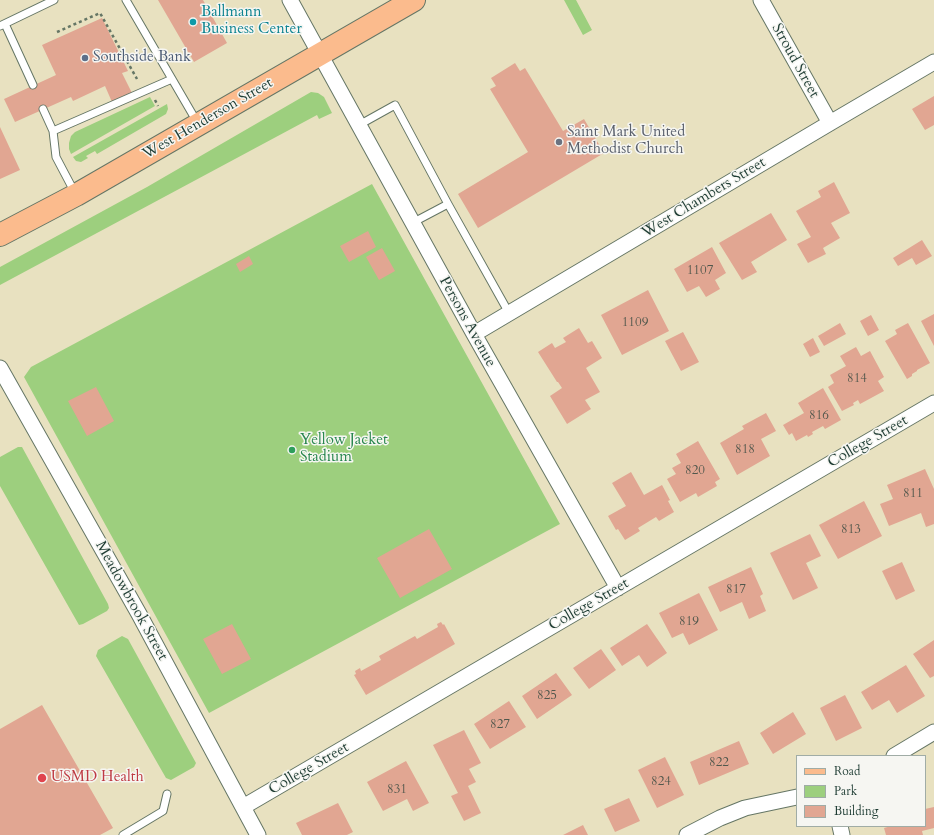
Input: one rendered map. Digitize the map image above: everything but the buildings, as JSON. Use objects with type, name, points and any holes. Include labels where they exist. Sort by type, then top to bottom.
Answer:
[{"type":"main road","name":"West Henderson Street","points":[[0,235],[76,195],[414,0]]},
{"type":"street","name":"Persons Avenue","points":[[290,0],[412,223],[618,588]]},
{"type":"street","name":"Stroud Street","points":[[761,0],[830,123]]},
{"type":"street","name":"West Chambers Street","points":[[474,334],[934,62]]},
{"type":"street","name":"Meadowbrook Street","points":[[0,368],[139,614],[258,835]]},
{"type":"street","name":"College Street","points":[[243,807],[934,403]]},
{"type":"street","points":[[896,755],[934,732]]},
{"type":"street","points":[[687,835],[720,818],[745,808],[796,797]]},
{"type":"lane","points":[[33,85],[2,25],[54,0]]},
{"type":"lane","points":[[126,0],[198,124]]},
{"type":"lane","points":[[53,131],[172,79]]},
{"type":"lane","points":[[359,125],[395,104],[509,314]]},
{"type":"lane","points":[[43,109],[53,131],[56,157],[76,195]]},
{"type":"lane","points":[[412,223],[448,204]]},
{"type":"lane","points":[[123,835],[163,812],[167,794]]},
{"type":"path","points":[[57,32],[100,13],[137,79]]},
{"type":"path","points":[[127,62],[153,47]]},
{"type":"green space","points":[[564,0],[576,0],[592,30],[583,35]]},
{"type":"green space","points":[[311,92],[318,93],[324,97],[332,113],[319,119],[317,115],[0,285],[0,267],[147,187]]},
{"type":"green space","points":[[150,97],[155,106],[71,154],[69,143],[71,136],[75,132]]},
{"type":"green space","points":[[167,104],[168,109],[166,114],[97,154],[95,151],[86,156],[88,158],[81,162],[76,161],[73,157]]},
{"type":"green space","name":"Yellow Jacket Stadium","points":[[372,184],[560,524],[209,713],[24,377],[31,367]]},
{"type":"green space","points":[[18,447],[22,447],[108,604],[109,608],[107,611],[83,624],[79,625],[0,486],[0,457]]},
{"type":"green space","points":[[122,636],[128,639],[196,763],[194,767],[171,780],[166,778],[96,656],[98,650]]},
{"type":"place","name":"Ballmann Business Center","points":[[193,22]]},
{"type":"place","name":"Southside Bank","points":[[85,58]]},
{"type":"place","name":"Saint Mark United Methodist Church","points":[[559,142]]},
{"type":"place","name":"Yellow Jacket Stadium","points":[[292,450]]},
{"type":"place","name":"USMD Health","points":[[42,778]]}]
